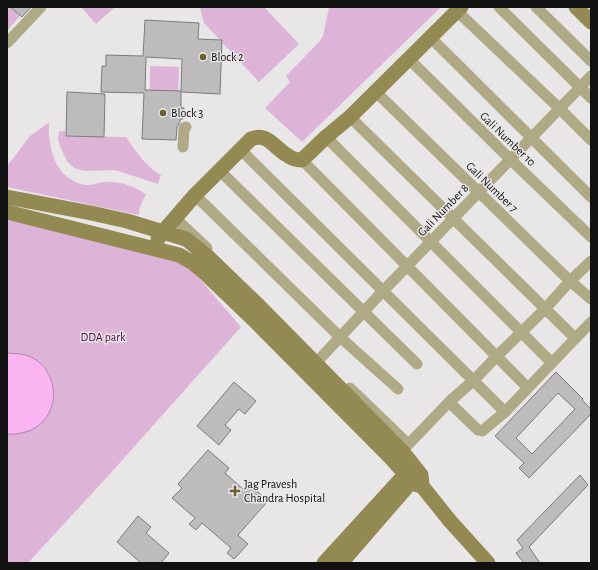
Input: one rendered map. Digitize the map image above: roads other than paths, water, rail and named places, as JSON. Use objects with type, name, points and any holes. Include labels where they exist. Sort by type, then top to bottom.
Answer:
[{"type":"street","points":[[7,43],[41,7]]},
{"type":"street","points":[[499,7],[591,98]]},
{"type":"street","points":[[536,7],[591,61]]},
{"type":"street","points":[[576,7],[591,22]]},
{"type":"street","points":[[302,160],[326,137],[350,118],[459,9],[591,140]]},
{"type":"street","points":[[430,38],[591,197]]},
{"type":"street","name":"Gali Number 10","points":[[409,59],[511,160],[591,236]]},
{"type":"street","name":"Gali Number 8","points":[[318,361],[383,291],[591,76]]},
{"type":"street","name":"Gali Number 7","points":[[376,92],[570,281],[591,299]]},
{"type":"street","points":[[350,118],[575,338]]},
{"type":"street","points":[[183,147],[184,128],[186,128]]},
{"type":"street","points":[[152,248],[163,232],[195,194],[251,139],[257,136],[263,137],[269,140],[286,155],[294,159],[302,160],[528,388]]},
{"type":"street","points":[[326,137],[552,363]]},
{"type":"street","points":[[240,149],[505,412]]},
{"type":"street","points":[[219,170],[417,364]]},
{"type":"street","points":[[195,194],[340,336],[398,389]]},
{"type":"street","points":[[7,197],[106,216],[186,239],[206,255],[318,361]]},
{"type":"street","points":[[7,212],[179,255],[193,263],[206,274],[391,458],[414,476],[450,521],[488,563]]},
{"type":"street","points":[[175,218],[405,448],[414,476]]},
{"type":"street","points":[[405,448],[449,402],[474,380],[591,261]]},
{"type":"street","points":[[449,402],[480,431],[483,430],[505,412],[591,322]]},
{"type":"street","points":[[324,563],[414,476]]},
{"type":"street","points":[[341,563],[414,476]]},
{"type":"place","name":"Block 2","points":[[203,57]]},
{"type":"place","name":"Block 3","points":[[163,113]]},
{"type":"place","name":"Jag Pravesh Chandra Hospital","points":[[235,491]]},
{"type":"park label","name":"DDA park","points":[[103,337]]}]
